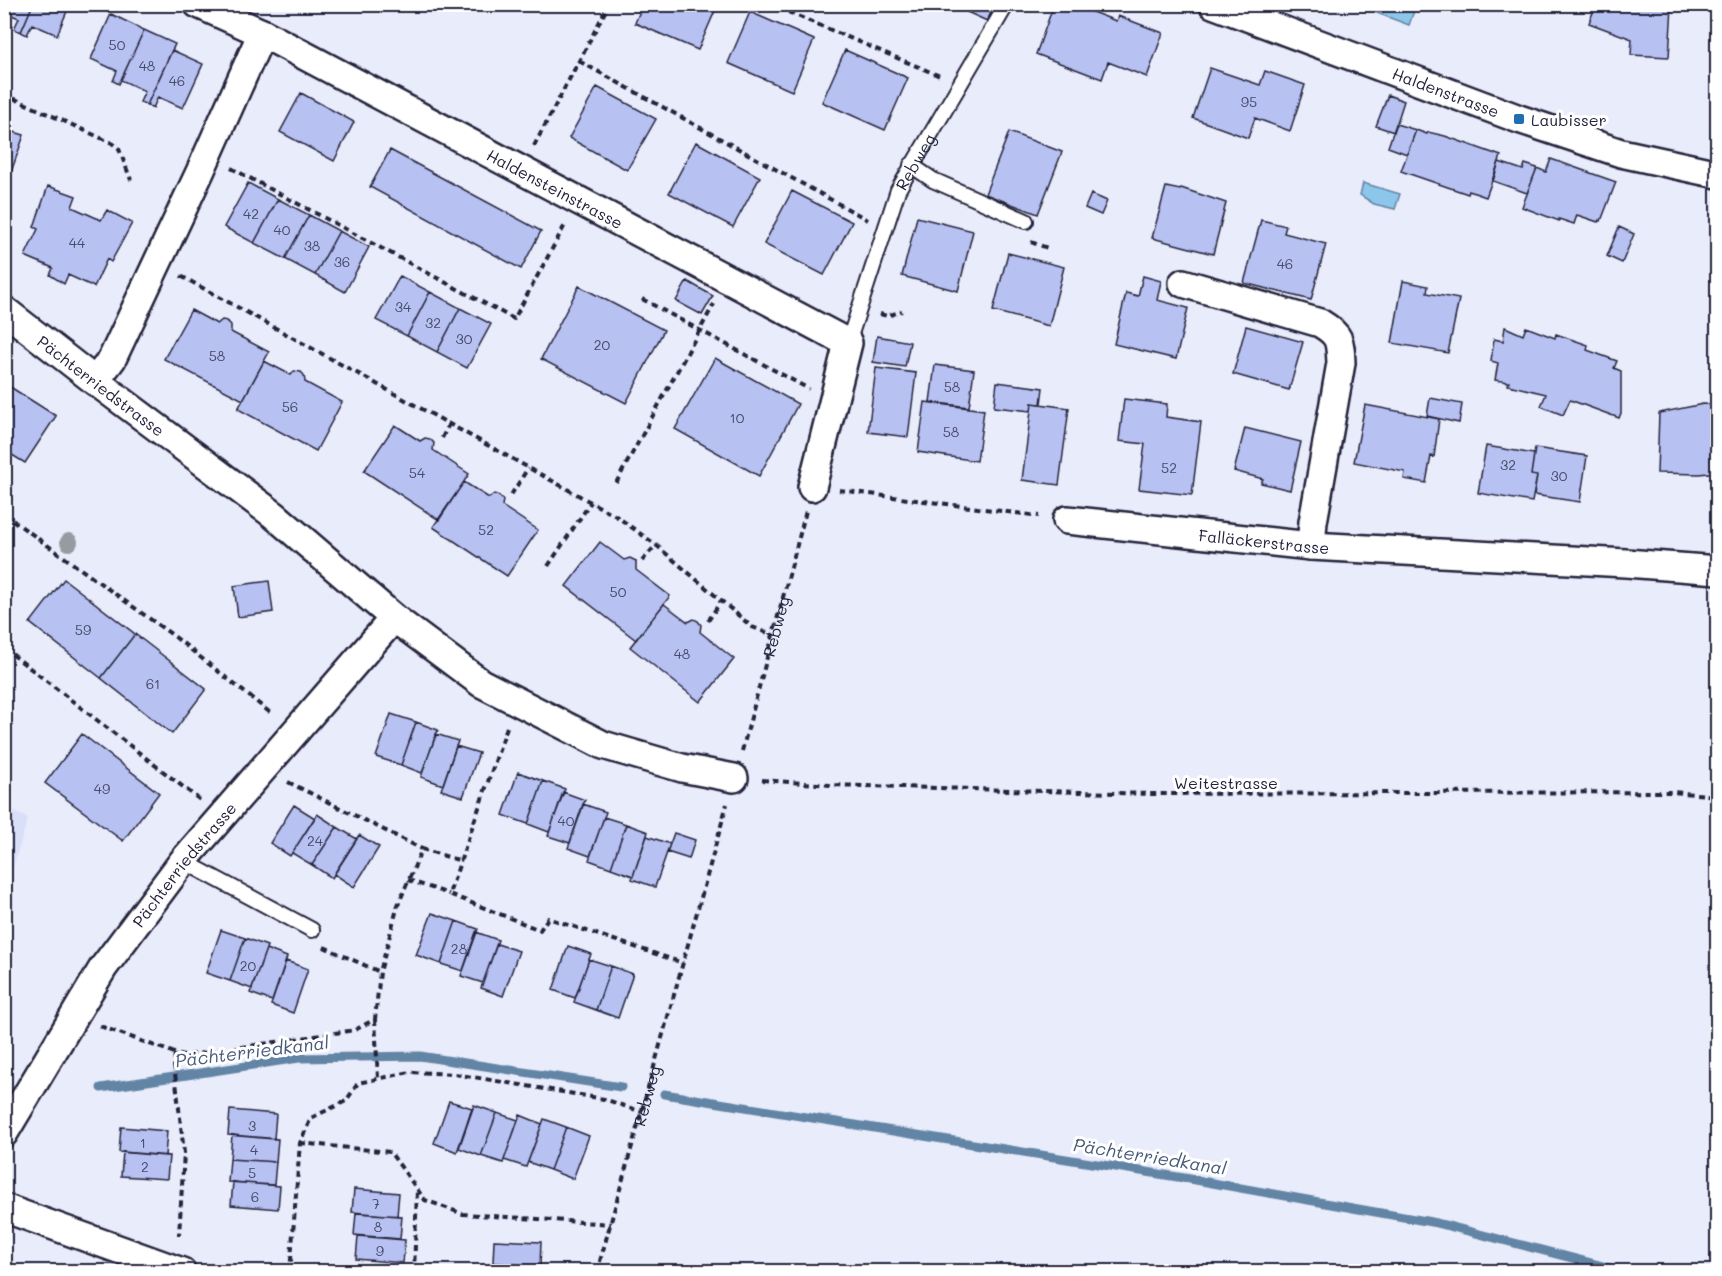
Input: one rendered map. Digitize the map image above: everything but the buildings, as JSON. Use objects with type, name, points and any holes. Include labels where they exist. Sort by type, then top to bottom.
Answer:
[{"type":"street","name":"Haldensteinstrasse","points":[[198,4],[262,33],[848,343]]},
{"type":"street","name":"Haldenstrasse","points":[[1214,4],[1529,122],[1622,153],[1718,174]]},
{"type":"street","points":[[95,381],[112,359],[262,33]]},
{"type":"street","points":[[1183,283],[1320,323],[1334,332],[1340,346],[1341,363],[1313,522],[1311,546]]},
{"type":"street","name":"Pächterriedstrasse","points":[[4,310],[274,515],[394,618],[481,683],[603,745],[682,768],[734,778]]},
{"type":"street","name":"Rebweg","points":[[812,486],[848,343]]},
{"type":"street","name":"Falläckerstrasse","points":[[1067,520],[1311,546],[1718,570]]},
{"type":"street","name":"Pächterriedstrasse","points":[[4,1133],[103,968],[183,861],[394,618]]},
{"type":"street","points":[[4,1208],[182,1272]]},
{"type":"lane","name":"Rebweg","points":[[848,343],[898,190],[1007,4]]},
{"type":"lane","points":[[911,165],[933,180],[1026,220]]},
{"type":"lane","points":[[183,861],[312,930]]},
{"type":"path","points":[[521,170],[609,4]]},
{"type":"path","points":[[769,4],[959,84]]},
{"type":"path","points":[[579,62],[860,216]]},
{"type":"path","points":[[4,94],[112,143],[119,148],[131,180]]},
{"type":"path","points":[[200,172],[229,166],[514,319],[578,200]]},
{"type":"path","points":[[157,263],[616,516],[656,545],[752,627],[773,635]]},
{"type":"path","points":[[616,483],[727,279]]},
{"type":"path","points":[[642,299],[809,387],[810,399]]},
{"type":"path","points":[[442,438],[449,424]]},
{"type":"path","points":[[511,495],[528,468]]},
{"type":"path","points":[[812,486],[1067,520]]},
{"type":"path","name":"Rebweg","points":[[597,1272],[734,778],[812,486]]},
{"type":"path","points":[[548,566],[591,502]]},
{"type":"path","points":[[4,514],[175,637],[295,733]]},
{"type":"path","points":[[642,561],[656,545]]},
{"type":"path","points":[[708,621],[721,601]]},
{"type":"path","points":[[4,648],[221,817]]},
{"type":"path","points":[[449,894],[516,700]]},
{"type":"path","points":[[263,769],[422,849],[461,861]]},
{"type":"path","name":"Weitestrasse","points":[[734,778],[830,785],[1151,794],[1672,792],[1718,796]]},
{"type":"path","points":[[378,1079],[375,1020],[380,972],[398,905],[422,849]]},
{"type":"path","points":[[408,880],[540,930],[548,918],[683,964]]},
{"type":"path","points":[[74,1017],[183,1056],[355,1030],[375,1020]]},
{"type":"path","points":[[175,1054],[174,1064],[184,1153],[179,1235]]},
{"type":"path","points":[[290,1272],[300,1143],[310,1118],[346,1101],[358,1083],[410,1072],[455,1074],[604,1099],[642,1112]]},
{"type":"path","points":[[300,1143],[390,1152],[425,1200],[463,1215],[611,1224]]},
{"type":"path","points":[[414,1272],[417,1190]]},
{"type":"shaded area","points":[[5,808],[28,818],[5,893]]},
{"type":"water","points":[[1380,5],[1406,5],[1415,8],[1409,25],[1377,13]]},
{"type":"water","points":[[1363,183],[1400,194],[1395,209],[1374,204],[1360,195]]},
{"type":"waterway","name":"Pächterriedkanal","points":[[101,1088],[299,1058],[420,1056],[621,1087]]},
{"type":"waterway","name":"Pächterriedkanal","points":[[664,1094],[1190,1179],[1437,1223],[1626,1272]]},
{"type":"place","name":"Laubisser","points":[[1519,119]]}]
